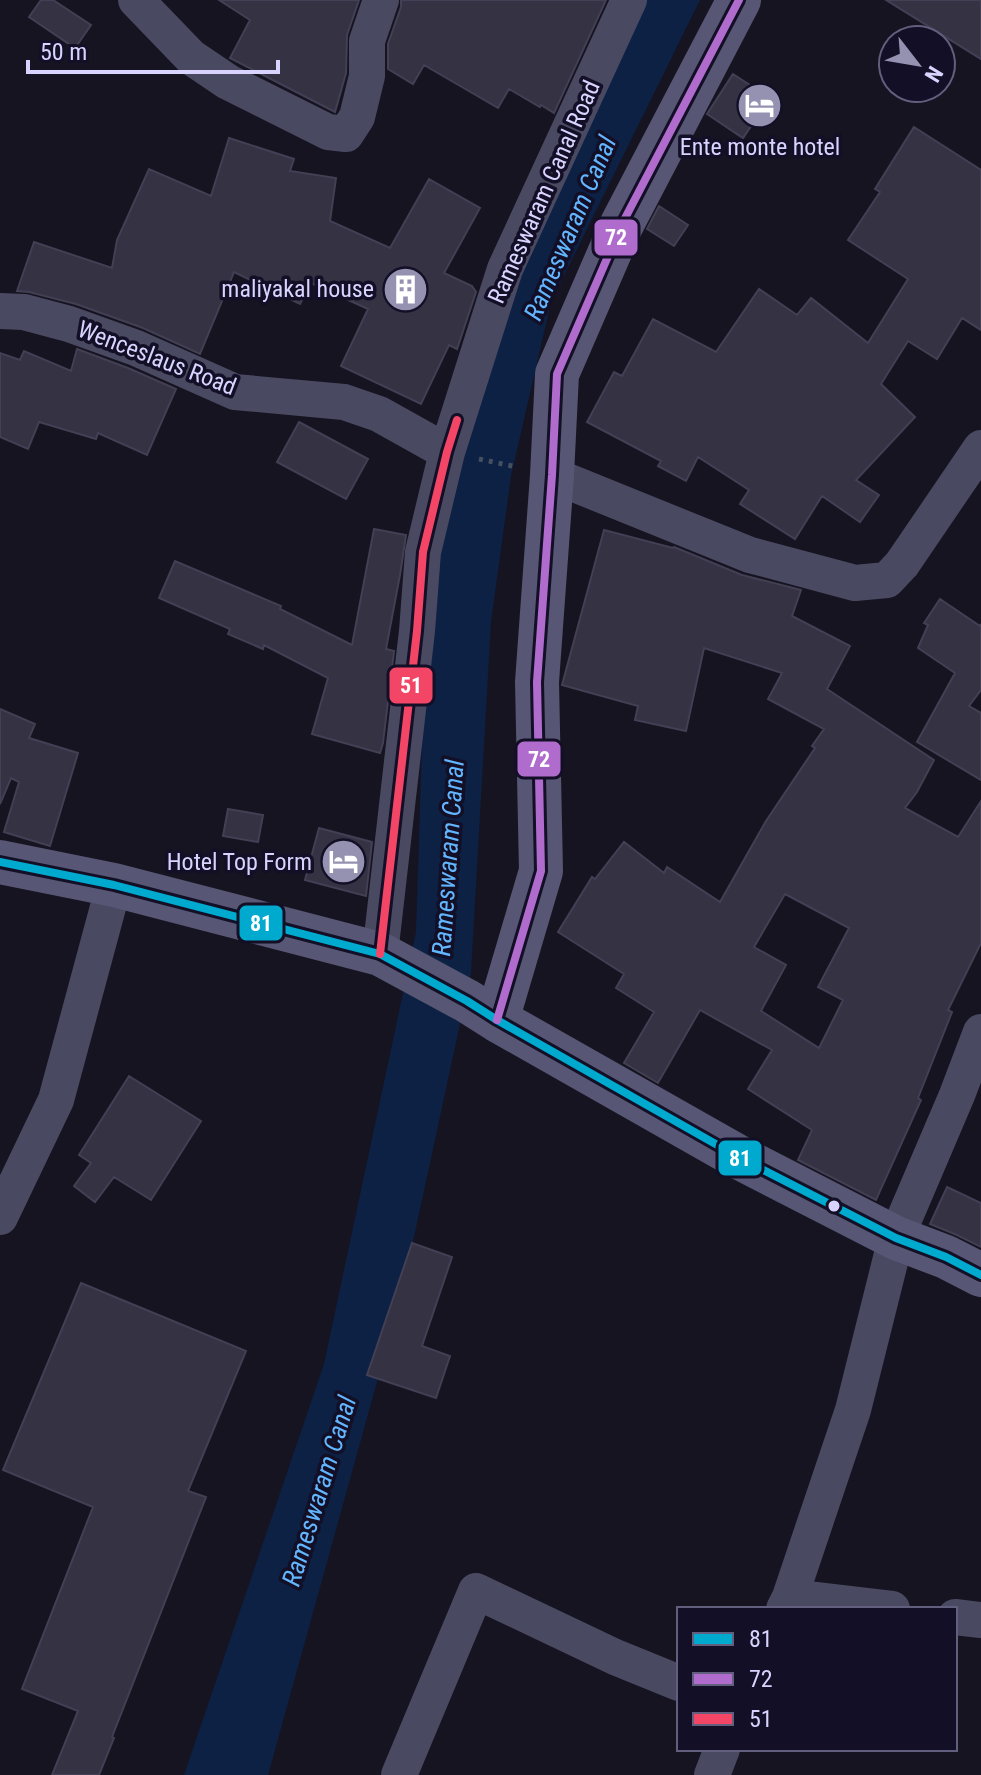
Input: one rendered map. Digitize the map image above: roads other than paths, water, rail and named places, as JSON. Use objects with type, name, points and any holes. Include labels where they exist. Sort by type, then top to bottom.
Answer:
[{"type":"street","points":[[136,0],[191,57],[228,82],[328,132],[346,134],[357,117],[367,76],[367,41],[381,0]]},
{"type":"street","name":"Rameswaram Canal Road","points":[[385,958],[423,552],[447,452],[505,269],[629,0]]},
{"type":"street","points":[[482,1010],[541,871],[537,682],[557,374],[622,224],[739,0]]},
{"type":"street","name":"Wenceslaus Road","points":[[0,311],[24,312],[69,324],[136,348],[235,392],[344,402],[379,414],[447,452]]},
{"type":"street","points":[[552,475],[750,555],[855,583],[887,580],[902,564],[981,448]]},
{"type":"street","points":[[0,862],[114,885],[385,958],[742,1159],[896,1238],[946,1257],[981,1275]]},
{"type":"street","points":[[0,1217],[56,1100],[114,885]]},
{"type":"street","points":[[857,1607],[787,1603],[853,1410],[896,1238],[981,1032]]},
{"type":"street","points":[[399,1775],[476,1591],[615,1657],[677,1682]]},
{"type":"street","points":[[957,1617],[981,1620]]},
{"type":"street","points":[[712,1775],[721,1751]]},
{"type":"water","name":"Rameswaram Canal","points":[[643,0],[700,0],[551,302],[511,476],[491,622],[471,973],[403,1288],[268,1775],[184,1775],[324,1364],[416,932],[428,557],[510,284]]},
{"type":"place","name":"Ente monte hotel","points":[[760,105]]},
{"type":"place","name":"maliyakal house","points":[[405,289]]},
{"type":"place","name":"Hotel Top Form","points":[[343,862]]}]
